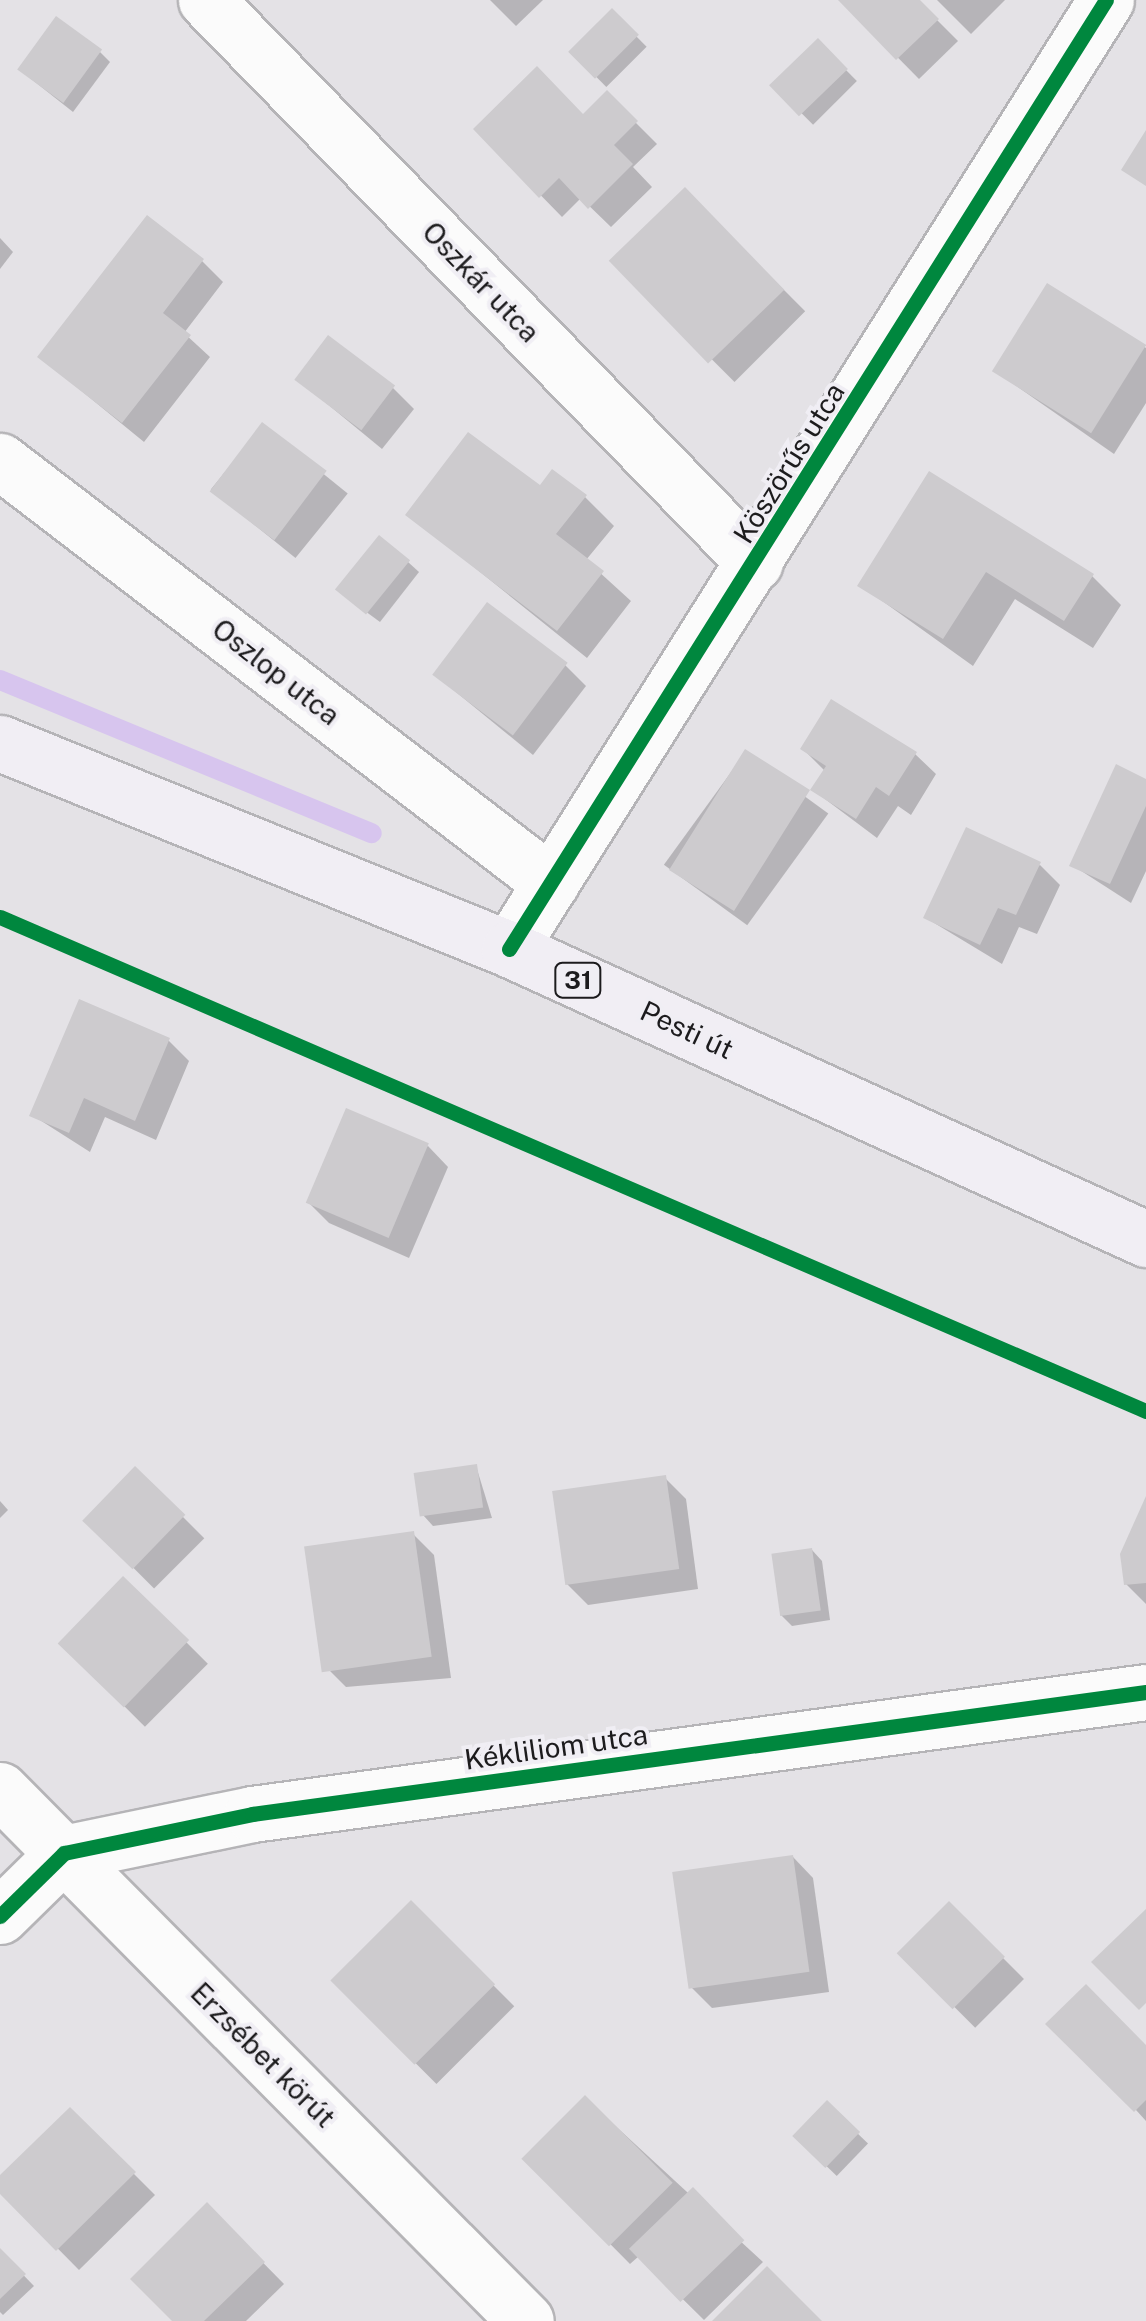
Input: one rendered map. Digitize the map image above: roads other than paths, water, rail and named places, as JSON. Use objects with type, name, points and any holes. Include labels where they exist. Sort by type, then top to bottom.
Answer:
[{"type":"main road","name":"Pesti út","points":[[0,743],[508,949],[1146,1239]]},
{"type":"street","name":"Oszkár utca","points":[[206,0],[756,563]]},
{"type":"street","name":"Köszörűs utca","points":[[508,949],[756,563],[1106,0]]},
{"type":"street","name":"Oszlop utca","points":[[0,461],[551,883]]},
{"type":"street","name":"Kékliliom utca","points":[[64,1854],[252,1814],[1141,1699]]},
{"type":"street","name":"Erzsébet körút","points":[[0,1790],[526,2321]]},
{"type":"street","points":[[0,1916],[64,1854]]},
{"type":"waterway","points":[[0,680],[372,833]]}]
